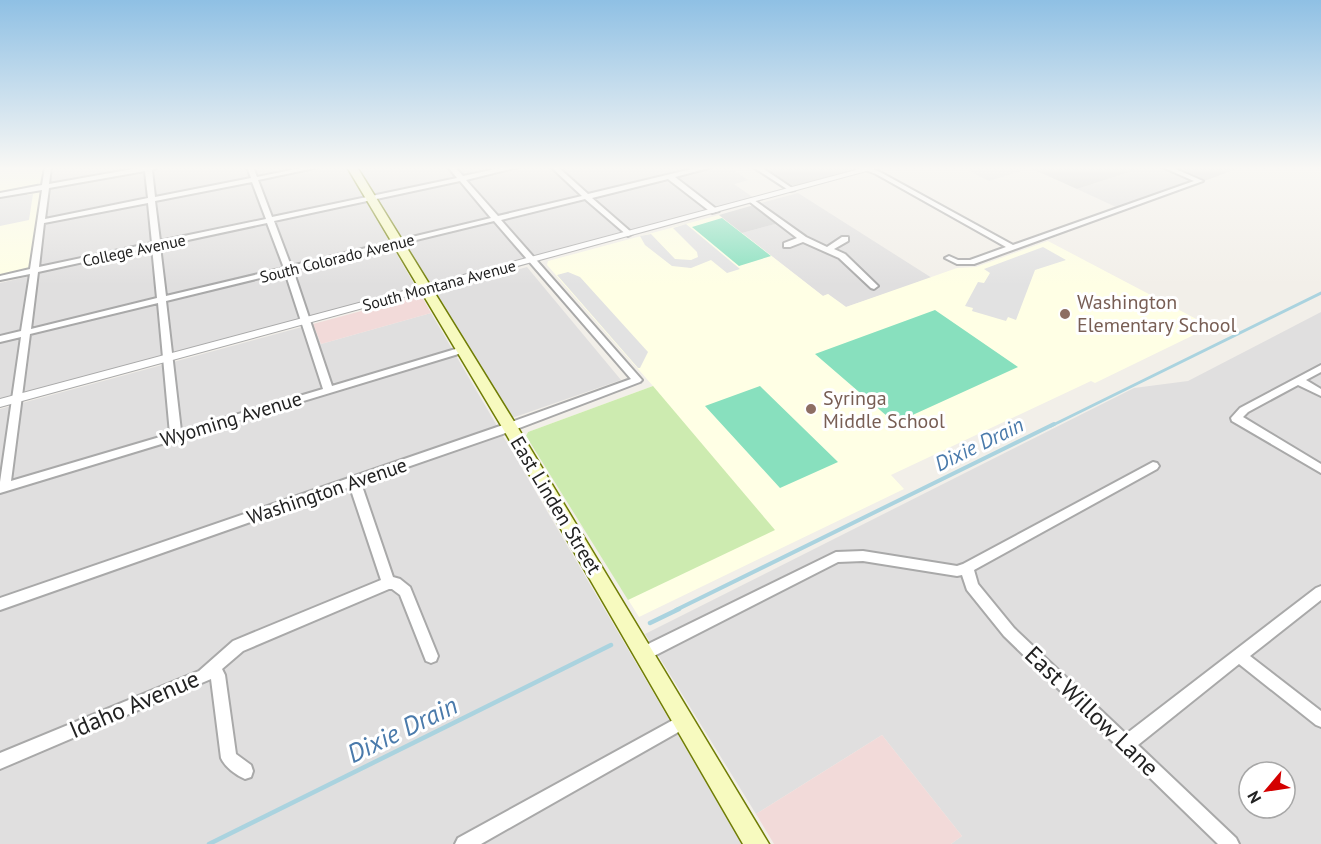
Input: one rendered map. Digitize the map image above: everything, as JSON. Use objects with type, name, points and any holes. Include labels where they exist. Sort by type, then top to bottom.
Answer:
[{"type":"main road","name":"East Linden Street","points":[[376,206],[510,427],[757,844]]},
{"type":"street","points":[[2,488],[17,399],[42,206]]},
{"type":"street","points":[[40,222],[119,206]]},
{"type":"street","points":[[152,206],[176,436]]},
{"type":"street","points":[[264,206],[288,269],[328,390]]},
{"type":"street","name":"College Avenue","points":[[0,278],[332,206]]},
{"type":"street","points":[[484,206],[527,256],[534,260]]},
{"type":"street","name":"South Colorado Avenue","points":[[0,339],[548,206]]},
{"type":"street","points":[[597,206],[628,234]]},
{"type":"street","points":[[710,206],[716,211]]},
{"type":"street","name":"South Montana Avenue","points":[[0,404],[733,206]]},
{"type":"street","points":[[759,206],[803,239],[829,249],[856,268],[874,286]]},
{"type":"street","points":[[938,206],[1013,248]]},
{"type":"street","points":[[949,258],[971,262],[1129,206]]},
{"type":"street","points":[[788,245],[803,239]]},
{"type":"street","points":[[829,249],[845,239]]},
{"type":"street","name":"Washington Avenue","points":[[0,604],[510,427],[637,380],[534,260]]},
{"type":"street","name":"Wyoming Avenue","points":[[2,488],[462,350]]},
{"type":"street","points":[[1321,368],[1244,411],[1236,418],[1321,469]]},
{"type":"street","points":[[1299,381],[1321,393]]},
{"type":"street","points":[[645,653],[836,557],[863,556],[957,571],[967,568],[1153,466]]},
{"type":"street","points":[[354,481],[391,584],[405,591],[431,656]]},
{"type":"street","name":"East Willow Lane","points":[[967,568],[972,586],[1009,632],[1230,844]]},
{"type":"street","name":"Idaho Avenue","points":[[0,761],[204,676],[238,646],[391,584]]},
{"type":"street","points":[[1126,744],[1321,592]]},
{"type":"street","points":[[1240,656],[1321,720]]},
{"type":"street","points":[[213,670],[218,675],[229,758],[245,771]]},
{"type":"street","points":[[464,844],[684,721]]},
{"type":"shaded area","points":[[0,206],[43,206],[34,271],[0,278]]},
{"type":"shaded area","points":[[0,206],[31,206],[29,220],[0,226]]},
{"type":"shaded area","points":[[47,206],[369,206],[417,289],[0,400],[0,283],[39,274]]},
{"type":"shaded area","points":[[382,206],[723,206],[430,285]]},
{"type":"shaded area","points":[[756,206],[819,206],[932,278],[846,307],[828,294],[823,296],[742,233],[778,223]]},
{"type":"shaded area","points":[[756,206],[779,223],[742,233],[719,215]]},
{"type":"shaded area","name":"Syringa Middle School","points":[[719,215],[823,296],[828,294],[846,307],[957,268],[976,267],[1048,241],[1202,322],[1204,330],[1095,383],[1091,381],[891,475],[904,489],[639,617],[526,436],[528,432],[653,386],[547,265],[548,261]]},
{"type":"shaded area","points":[[686,224],[740,269],[727,273],[711,260],[691,268],[672,266],[645,245],[640,236],[651,234],[675,259],[691,260],[698,257],[697,252],[673,228]]},
{"type":"shaded area","points":[[1043,247],[1066,260],[1035,270],[1016,320],[1008,317],[1006,321],[972,311],[973,308],[965,306],[978,282],[984,283],[990,273],[984,269]]},
{"type":"shaded area","points":[[527,267],[621,380],[512,418],[435,292]]},
{"type":"shaded area","points":[[568,272],[580,277],[648,352],[640,368],[557,275]]},
{"type":"shaded area","points":[[421,295],[431,313],[321,344],[313,324]]},
{"type":"shaded area","points":[[1321,312],[1321,844],[951,844],[962,836],[882,735],[756,814],[645,634],[1134,388],[1188,381]]},
{"type":"shaded area","points":[[431,313],[742,844],[0,844],[0,409],[313,324],[321,344]]},
{"type":"shaded area","points":[[882,735],[962,836],[951,844],[774,844],[756,814]]},
{"type":"green space","points":[[722,218],[771,256],[739,266],[692,227]]},
{"type":"green space","points":[[935,310],[1018,367],[895,423],[815,354]]},
{"type":"green space","points":[[653,386],[775,530],[628,600],[526,436],[528,432]]},
{"type":"green space","points":[[760,386],[838,462],[780,488],[705,406]]},
{"type":"waterway","name":"Dixie Drain","points":[[1051,426],[1321,293]]},
{"type":"waterway","name":"Dixie Drain","points":[[676,610],[1054,424]]},
{"type":"waterway","name":"Dixie Drain","points":[[650,623],[679,609]]},
{"type":"waterway","name":"Dixie Drain","points":[[209,844],[611,645]]},
{"type":"place","name":"Washington Elementary School","points":[[1065,314]]},
{"type":"place","name":"Syringa Middle School","points":[[811,409]]}]
